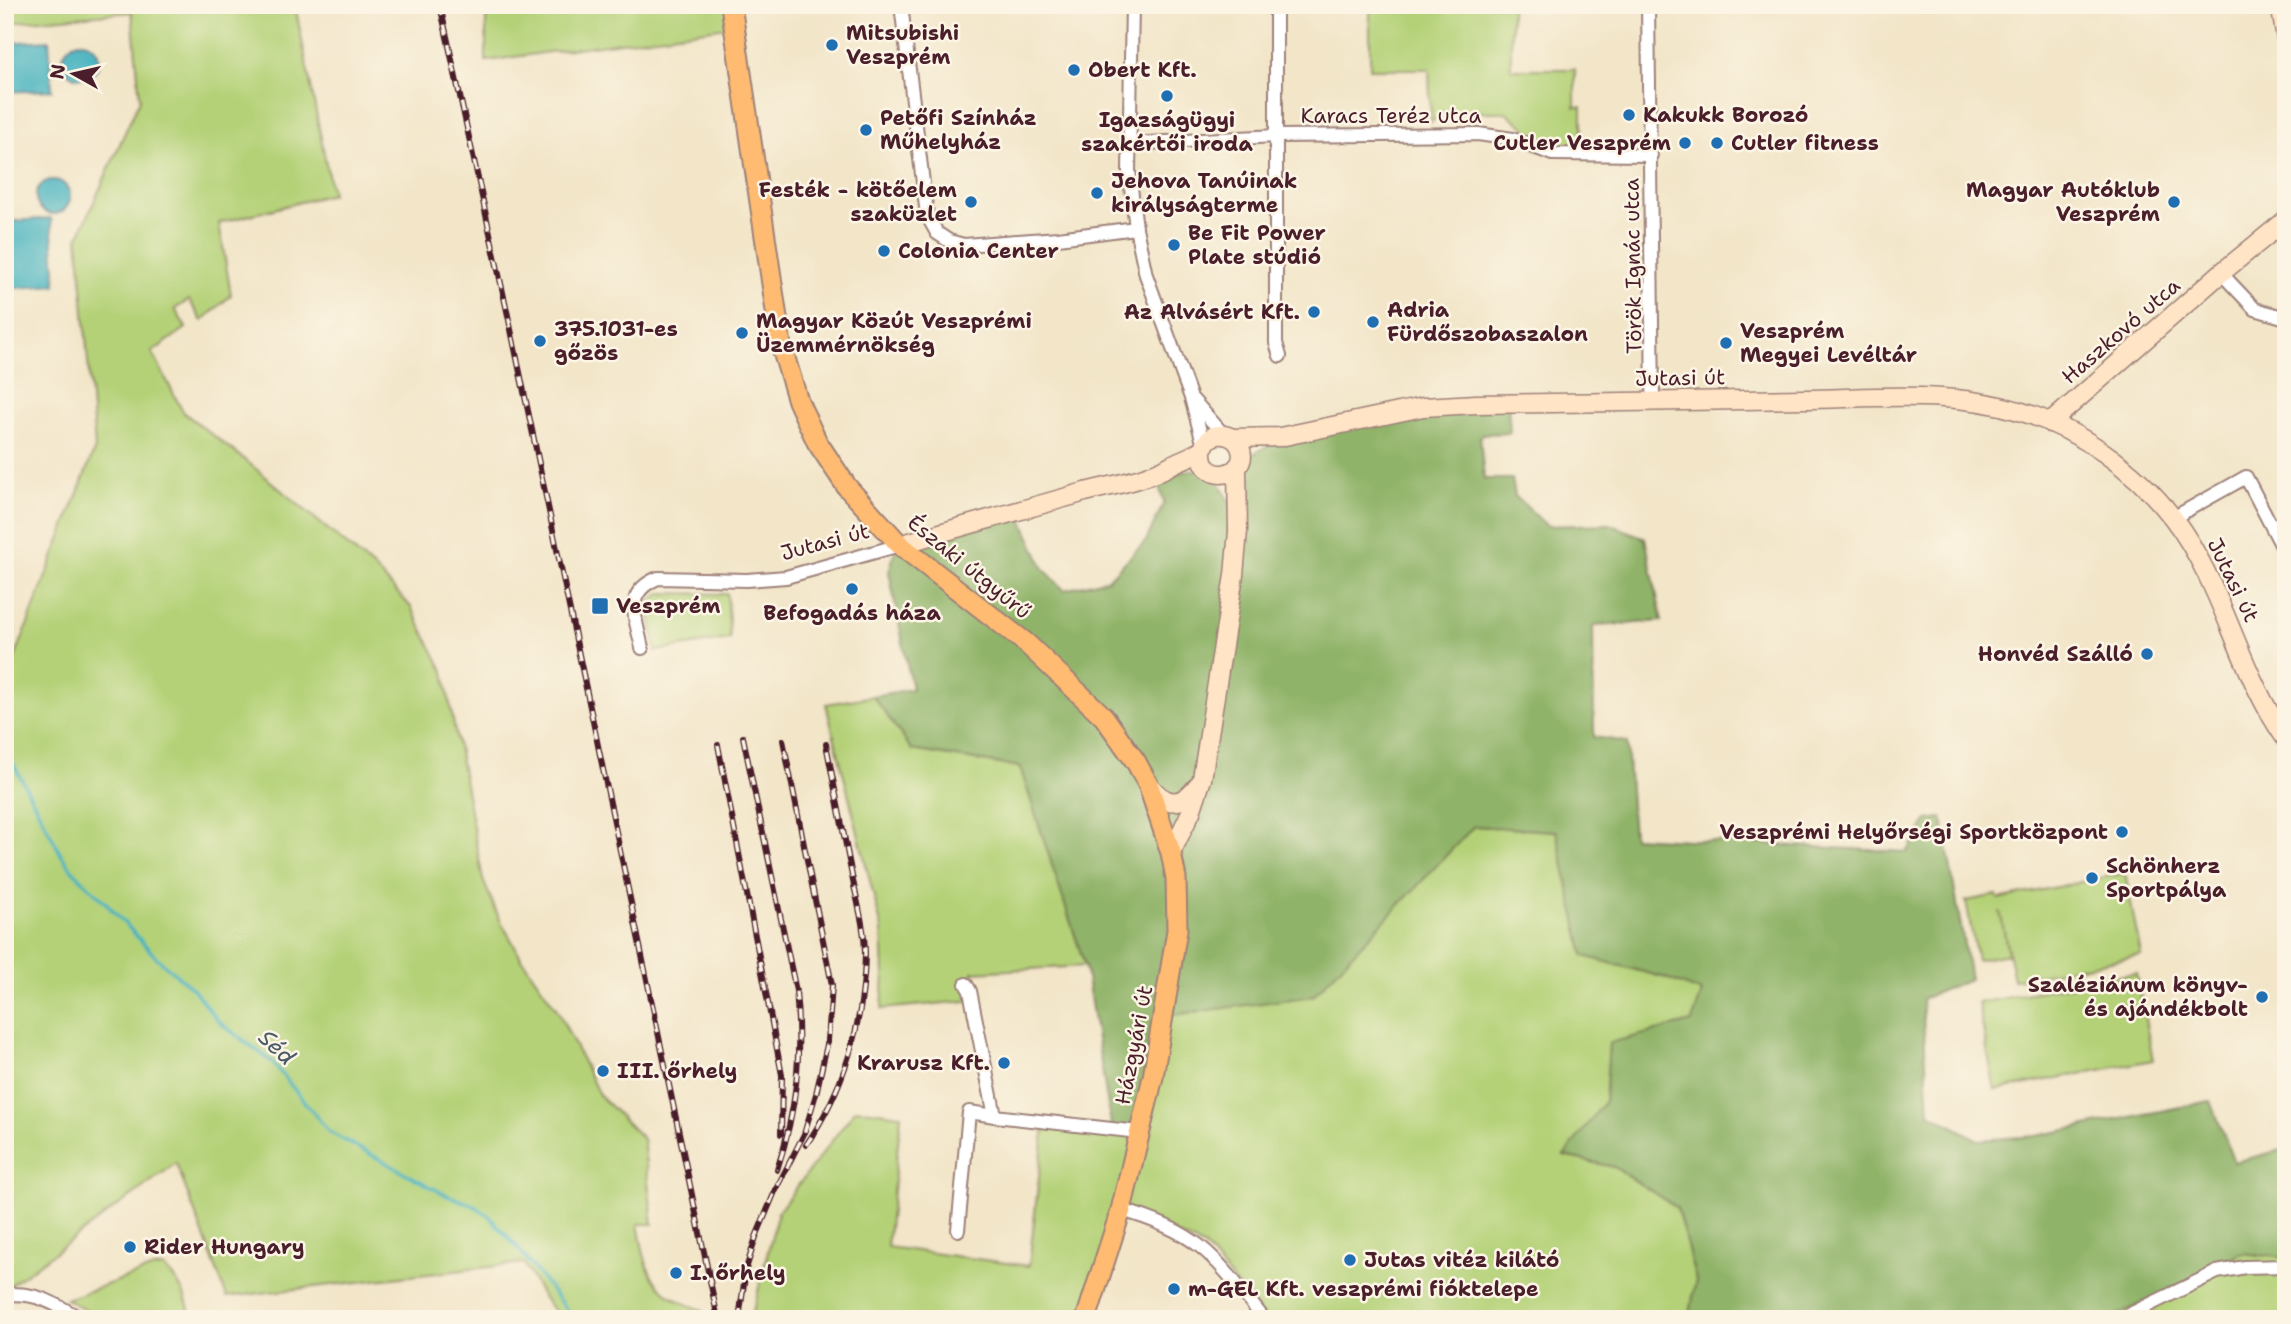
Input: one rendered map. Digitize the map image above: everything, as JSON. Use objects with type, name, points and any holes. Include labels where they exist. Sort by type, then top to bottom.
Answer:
[{"type":"main road","name":"Északi útgyűrű","points":[[731,5],[782,345],[803,415],[829,463],[856,498],[900,545],[1026,643],[1104,718],[1148,784],[1171,853]]},
{"type":"main road","name":"Házgyári út","points":[[1086,1319],[1121,1210],[1153,1077],[1177,930],[1177,890],[1171,853]]},
{"type":"street","points":[[901,5],[928,215],[937,233],[949,241],[964,245],[1058,238],[1136,228]]},
{"type":"street","points":[[1132,5],[1129,171],[1136,228],[1146,275],[1191,398],[1207,459],[1237,514]]},
{"type":"street","points":[[1276,5],[1276,343],[1280,356]]},
{"type":"street","name":"Török Ignác utca","points":[[1648,5],[1653,401]]},
{"type":"street","points":[[2280,5],[2286,37]]},
{"type":"street","name":"Karacs Teréz utca","points":[[1129,144],[1276,136],[1478,134],[1513,139],[1552,154],[1651,155]]},
{"type":"street","name":"Haszkovó utca","points":[[2050,423],[2221,273],[2286,220]]},
{"type":"street","points":[[2221,273],[2255,309],[2286,318]]},
{"type":"street","name":"Jutasi út","points":[[1207,459],[1211,437],[1280,437],[1423,407],[1915,396],[1989,404],[2050,423],[2079,437],[2128,471],[2173,518],[2207,575],[2265,705],[2286,739]]},
{"type":"street","points":[[1171,853],[1191,812],[1202,779],[1234,575],[1240,447],[1191,398]]},
{"type":"street","name":"Jutasi út","points":[[642,648],[634,604],[641,587],[659,578],[747,580],[786,577],[1207,459],[1228,473],[1280,437]]},
{"type":"street","points":[[2173,518],[2246,477],[2286,554]]},
{"type":"street","points":[[1148,784],[1163,801],[1178,801],[1188,798],[1202,779]]},
{"type":"street","points":[[966,984],[970,991],[995,1116]]},
{"type":"street","points":[[958,1230],[969,1112],[1139,1132]]},
{"type":"street","points":[[1121,1210],[1170,1226],[1205,1248],[1264,1319]]},
{"type":"street","points":[[2120,1319],[2217,1272],[2245,1267],[2286,1266]]},
{"type":"street","points":[[5,1295],[25,1294],[40,1297],[81,1319]]},
{"type":"green space","points":[[5,5],[295,5],[332,194],[219,223],[231,295],[202,321],[189,300],[175,309],[186,328],[152,352],[183,412],[250,464],[374,568],[411,607],[444,672],[483,880],[499,918],[522,959],[558,1011],[599,1095],[643,1139],[653,1224],[638,1224],[644,1256],[654,1279],[672,1296],[703,1310],[705,1319],[561,1319],[542,1296],[524,1263],[227,1297],[176,1163],[5,1289],[5,667],[11,668],[95,448],[78,238],[140,99],[132,12],[5,23]]},
{"type":"green space","points":[[464,5],[733,5],[735,26],[486,61],[486,11]]},
{"type":"green space","points":[[1370,5],[1511,5],[1511,69],[1575,69],[1575,107],[1582,107],[1582,154],[1534,148],[1533,134],[1506,112],[1445,112],[1431,122],[1429,69],[1370,69]]},
{"type":"green space","points":[[1508,402],[1510,433],[1482,434],[1480,437],[1484,479],[1512,479],[1515,496],[1547,526],[1610,524],[1645,538],[1662,621],[1593,626],[1594,737],[1627,742],[1633,837],[1907,852],[1928,820],[1942,818],[1970,979],[1922,999],[1929,1113],[1978,1140],[2036,1136],[2211,1101],[2234,1162],[2286,1149],[2286,1258],[2242,1253],[2110,1319],[1689,1319],[1696,1280],[1677,1208],[1614,1167],[1564,1156],[1605,1101],[1609,1043],[1692,1022],[1702,992],[1666,978],[1584,956],[1556,831],[1474,826],[1313,996],[1166,1016],[1138,1133],[1112,1130],[1085,966],[1020,767],[912,750],[873,696],[912,689],[889,572],[894,554],[902,542],[1017,508],[1044,569],[1064,590],[1108,579],[1146,541],[1164,503],[1155,472],[1207,469],[1214,474],[1234,509],[1243,459],[1290,434]]},
{"type":"green space","points":[[661,593],[727,594],[730,639],[656,651],[648,603]]},
{"type":"green space","points":[[873,696],[912,750],[1020,767],[1085,966],[973,972],[976,1000],[882,1009],[882,929],[826,704]]},
{"type":"green space","points":[[1474,826],[1557,831],[1584,956],[1666,978],[1703,992],[1692,1022],[1610,1043],[1605,1101],[1565,1156],[1614,1167],[1677,1208],[1696,1280],[1689,1319],[1265,1319],[1205,1247],[1120,1209],[1085,1319],[751,1319],[778,1212],[856,1109],[901,1115],[887,1247],[1029,1266],[1045,1123],[1138,1133],[1165,1016],[1412,889]]},
{"type":"green space","points":[[2125,873],[2141,955],[2014,980],[2000,911],[2008,954],[1977,960],[1966,901],[1997,895],[1998,899]]},
{"type":"green space","points":[[2136,973],[2153,1060],[1995,1090],[1978,1003]]},
{"type":"green space","points":[[2242,1253],[2286,1258],[2286,1319],[2110,1319]]},
{"type":"green space","points":[[163,1267],[182,1290],[191,1319],[101,1319],[66,1299],[154,1268]]},
{"type":"water","points":[[49,40],[52,90],[5,92],[5,43]]},
{"type":"water","points":[[81,42],[94,47],[99,60],[94,73],[81,78],[68,73],[63,60],[68,47]]},
{"type":"water","points":[[53,180],[65,185],[70,197],[65,209],[53,214],[41,209],[36,197],[41,185]]},
{"type":"water","points":[[51,218],[56,285],[5,289],[5,222]]},
{"type":"waterway","name":"Séd","points":[[5,748],[62,856],[73,871],[156,957],[194,990],[219,1022],[271,1061],[329,1132],[488,1215],[574,1319]]},
{"type":"railway","points":[[440,5],[509,320],[718,1319]]},
{"type":"railway","points":[[743,737],[796,991],[796,1082],[789,1125],[777,1170]]},
{"type":"railway","points":[[739,1319],[746,1269],[756,1237],[776,1189],[804,1134],[828,1040],[832,985],[783,740]]},
{"type":"railway","points":[[806,1145],[831,1102],[841,1078],[856,1030],[864,979],[863,926],[826,744]]},
{"type":"railway","points":[[718,745],[782,1075],[781,1134]]},
{"type":"place","name":"Mitsubishi Veszprém","points":[[832,45]]},
{"type":"place","name":"Obert Kft.","points":[[1074,70]]},
{"type":"place","name":"Igazságügyi szakértői iroda","points":[[1167,96]]},
{"type":"place","name":"Kakukk Borozó","points":[[1629,115]]},
{"type":"place","name":"Petőfi Színház Műhelyház","points":[[866,130]]},
{"type":"place","name":"Cutler Veszprém","points":[[1685,143]]},
{"type":"place","name":"Cutler fitness","points":[[1717,143]]},
{"type":"place","name":"Jehova Tanúinak királyságterme","points":[[1097,193]]},
{"type":"place","name":"Festék - kötőelem szaküzlet","points":[[971,202]]},
{"type":"place","name":"Magyar Autóklub Veszprém","points":[[2174,202]]},
{"type":"place","name":"Be Fit Power Plate stúdió","points":[[1174,245]]},
{"type":"place","name":"Colonia Center","points":[[884,251]]},
{"type":"place","name":"Az Alvásért Kft.","points":[[1314,312]]},
{"type":"place","name":"Adria Fürdőszobaszalon","points":[[1373,322]]},
{"type":"place","name":"Magyar Közút Veszprémi Üzemmérnökség","points":[[742,333]]},
{"type":"place","name":"375.1031-es gőzös","points":[[540,341]]},
{"type":"place","name":"Veszprém Megyei Levéltár","points":[[1726,343]]},
{"type":"place","name":"Befogadás háza","points":[[852,589]]},
{"type":"place","name":"Veszprém","points":[[600,606]]},
{"type":"place","name":"Honvéd Szálló","points":[[2147,654]]},
{"type":"place","name":"Veszprémi Helyőrségi Sportközpont","points":[[2122,832]]},
{"type":"place","name":"Schönherz Sportpálya","points":[[2092,878]]},
{"type":"place","name":"Szaléziánum könyv- és ajándékbolt","points":[[2262,997]]},
{"type":"place","name":"Krarusz Kft.","points":[[1004,1063]]},
{"type":"place","name":"III. őrhely","points":[[603,1071]]},
{"type":"place","name":"Rider Hungary","points":[[130,1247]]},
{"type":"place","name":"Jutas vitéz kilátó","points":[[1350,1260]]},
{"type":"place","name":"I. őrhely","points":[[676,1273]]},
{"type":"place","name":"m-GEL Kft. veszprémi fióktelepe","points":[[1174,1289]]}]
